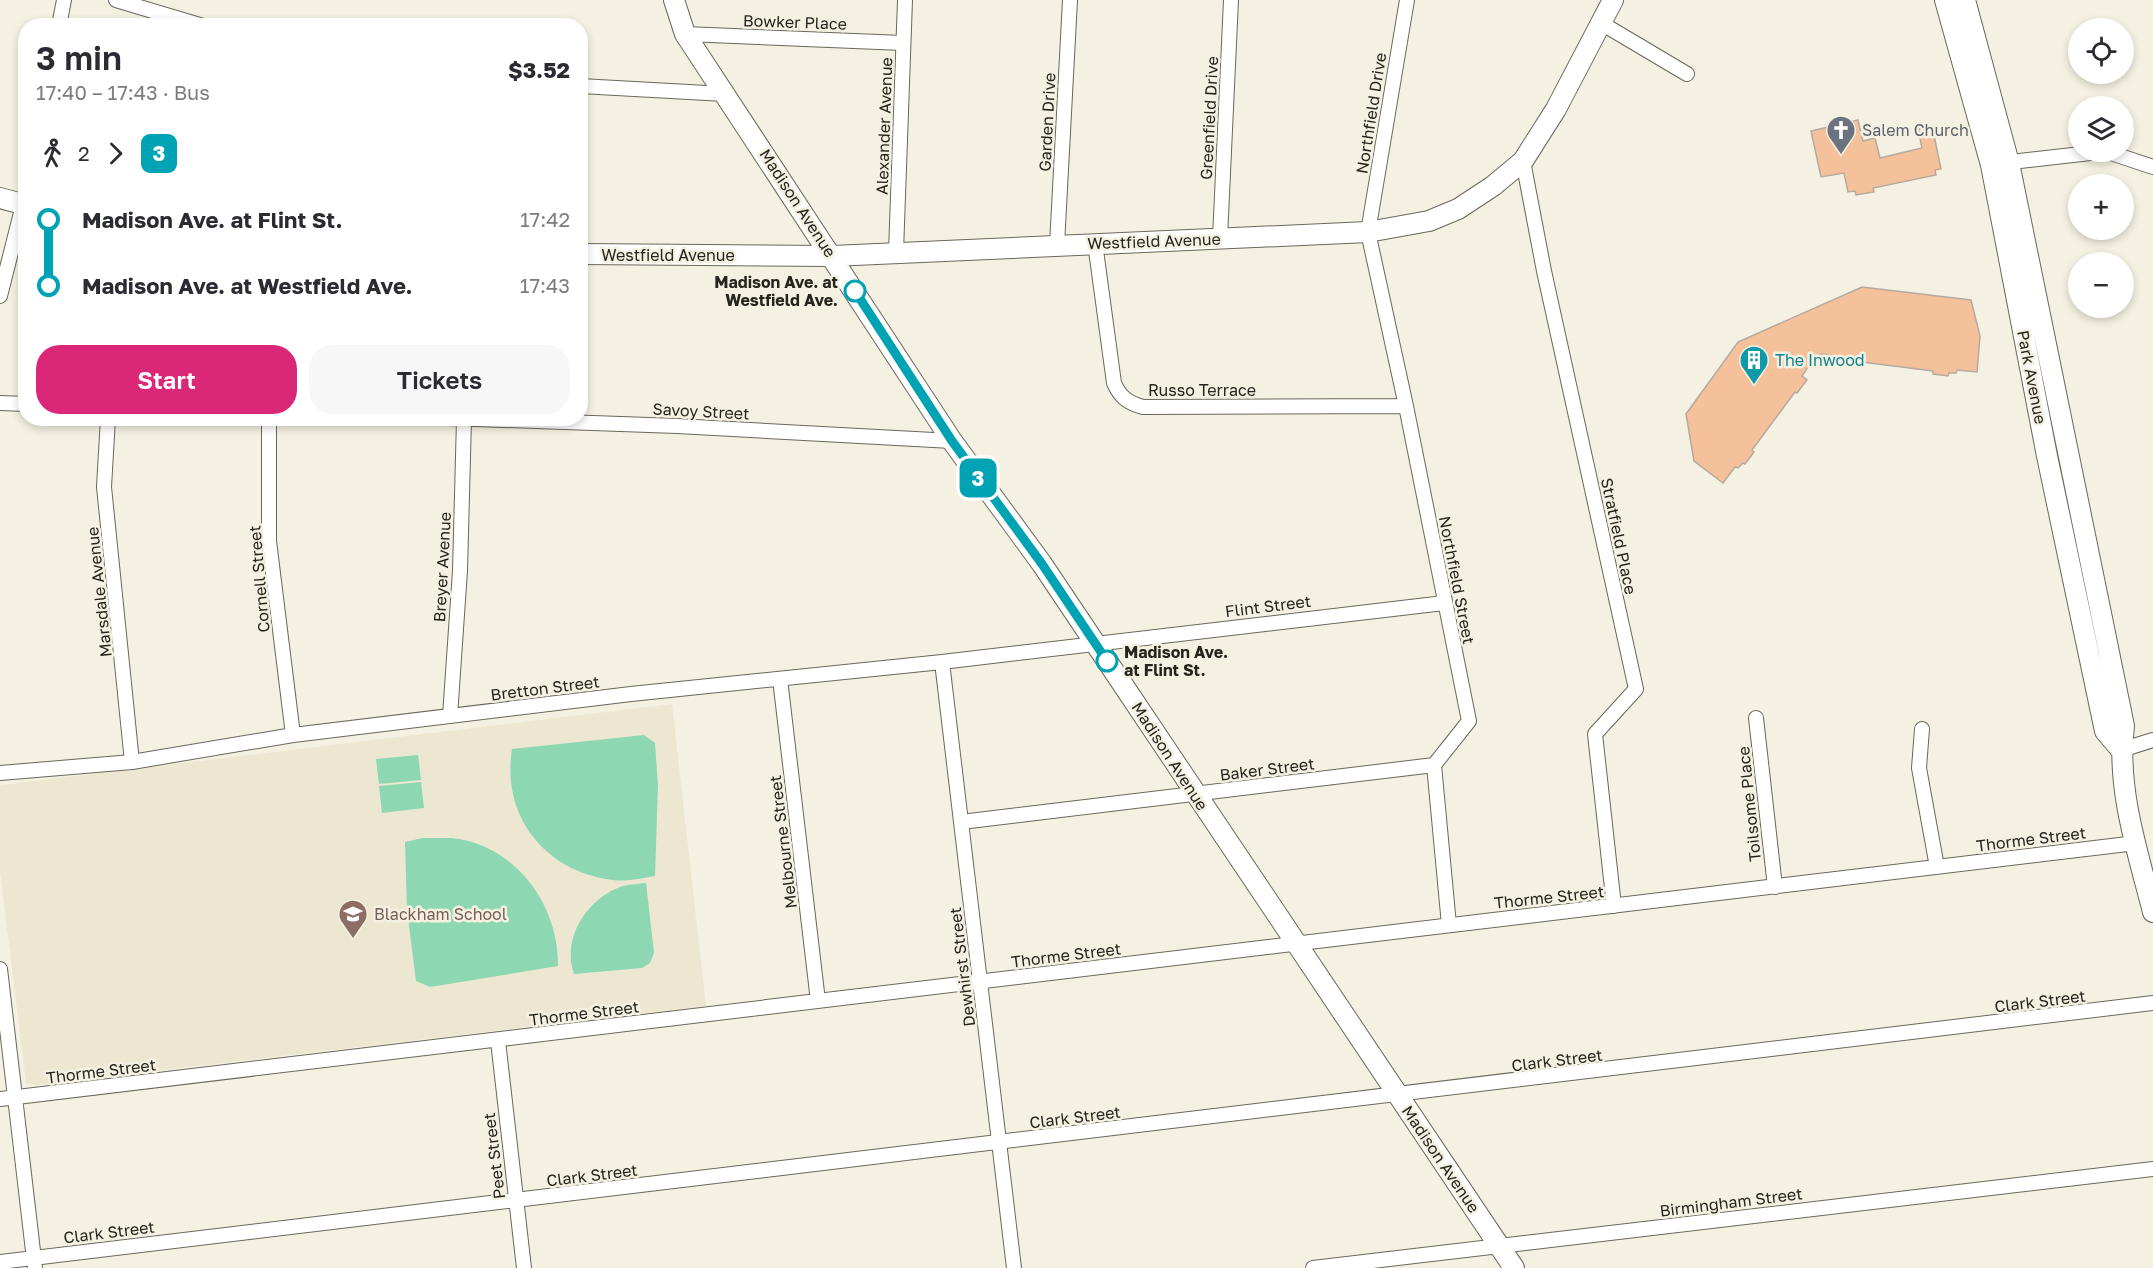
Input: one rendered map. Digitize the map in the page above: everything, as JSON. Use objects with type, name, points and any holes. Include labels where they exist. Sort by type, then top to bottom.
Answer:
[{"type":"main road","name":"Madison Avenue","points":[[674,0],[685,34],[952,441],[1042,564],[1514,1268]]},
{"type":"main road","name":"Westfield Avenue","points":[[588,254],[832,256],[1368,232],[1429,221],[1458,209],[1493,186],[1523,161],[1556,109],[1613,0]]},
{"type":"main road","name":"Park Avenue","points":[[1946,0],[2000,164]]},
{"type":"main road","name":"Park Avenue","points":[[1965,0],[2000,164],[2047,456],[2105,731],[2121,750],[2124,781],[2136,843],[2153,912]]},
{"type":"main road","points":[[0,198],[18,200]]},
{"type":"street","points":[[61,18],[64,0]]},
{"type":"street","points":[[116,0],[176,18]]},
{"type":"street","name":"Alexander Avenue","points":[[896,252],[905,0]]},
{"type":"street","name":"Garden Drive","points":[[1057,245],[1070,0]]},
{"type":"street","name":"Greenfield Drive","points":[[1220,238],[1231,0]]},
{"type":"street","name":"Northfield Drive","points":[[1368,232],[1407,0]]},
{"type":"street","points":[[1601,23],[1687,74]]},
{"type":"street","name":"Bowker Place","points":[[685,34],[903,43]]},
{"type":"street","points":[[588,86],[725,94]]},
{"type":"street","points":[[2000,164],[2068,156]]},
{"type":"street","points":[[2134,160],[2153,166]]},
{"type":"street","name":"Stratfield Place","points":[[1523,161],[1544,272],[1636,689],[1595,734],[1614,906]]},
{"type":"street","points":[[0,296],[18,228]]},
{"type":"street","name":"Northfield Street","points":[[1368,232],[1406,406],[1469,721],[1434,765]]},
{"type":"street","name":"Russo Terrace","points":[[1095,243],[1114,383],[1120,395],[1133,404],[1143,407],[1406,406]]},
{"type":"street","points":[[0,403],[18,404]]},
{"type":"street","name":"Savoy Street","points":[[588,423],[952,441]]},
{"type":"street","name":"Marsdale Avenue","points":[[108,426],[104,487],[132,762]]},
{"type":"street","name":"Cornell Street","points":[[270,426],[269,541],[293,735]]},
{"type":"street","name":"Breyer Avenue","points":[[450,716],[460,571],[464,426]]},
{"type":"street","name":"Flint Street","points":[[1095,643],[1444,603]]},
{"type":"street","name":"Bretton Street","points":[[0,773],[132,762],[293,735],[631,694],[780,680],[1095,643]]},
{"type":"street","name":"Dewhirst Street","points":[[942,662],[1014,1268]]},
{"type":"street","name":"Melbourne Street","points":[[780,680],[819,1001]]},
{"type":"street","name":"Toilsome Place","points":[[1756,718],[1775,887]]},
{"type":"street","points":[[1922,729],[1919,768],[1937,867]]},
{"type":"street","points":[[2121,750],[2153,740]]},
{"type":"street","points":[[1434,765],[1449,925]]},
{"type":"street","name":"Baker Street","points":[[961,822],[1434,765]]},
{"type":"street","name":"Thorme Street","points":[[0,1099],[2136,843]]},
{"type":"street","points":[[0,969],[35,1263]]},
{"type":"street","name":"Clark Street","points":[[0,1262],[35,1263],[516,1200],[2153,1004]]},
{"type":"street","name":"Peet Street","points":[[498,1041],[524,1268]]},
{"type":"street","name":"Birmingham Street","points":[[1313,1268],[2153,1169]]},
{"type":"shaded area","name":"Blackham School","points":[[672,704],[706,1006],[36,1085],[26,1083],[0,872],[0,785]]},
{"type":"green space","points":[[644,735],[655,743],[658,785],[655,876],[634,880],[613,880],[589,875],[567,866],[533,837],[521,818],[510,774],[512,749]]},
{"type":"green space","points":[[418,755],[421,780],[379,784],[376,759]]},
{"type":"green space","points":[[421,782],[424,808],[382,813],[379,786]]},
{"type":"green space","points":[[423,838],[451,838],[474,843],[495,852],[513,865],[529,881],[551,921],[558,966],[430,987],[416,981],[407,910],[405,842]]},
{"type":"green space","points":[[646,883],[654,953],[650,963],[642,968],[574,974],[571,947],[575,933],[589,909],[610,891],[623,886]]},
{"type":"building","name":"Salem Church","points":[[1858,120],[1863,141],[1875,138],[1880,158],[1922,148],[1918,129],[1932,126],[1941,169],[1935,170],[1936,175],[1873,188],[1874,192],[1856,195],[1855,191],[1848,192],[1844,173],[1821,177],[1811,131]]},
{"type":"building","name":"The Inwood","points":[[1862,287],[1971,300],[1980,336],[1977,372],[1957,370],[1956,373],[1949,373],[1948,376],[1933,374],[1933,371],[1862,362],[1861,366],[1845,364],[1845,357],[1822,354],[1814,358],[1802,376],[1807,380],[1797,393],[1795,392],[1752,450],[1754,452],[1745,464],[1743,463],[1738,468],[1735,467],[1723,483],[1694,461],[1686,414],[1738,342]]},
{"type":"bus line","name":"3","points":[[855,291],[952,441],[1042,564],[1107,661]]},
{"type":"place","name":"Salem Church","points":[[1841,156]]},
{"type":"place","name":"Madison Ave. at Westfield Ave.","points":[[855,291]]},
{"type":"place","name":"The Inwood","points":[[1754,386]]},
{"type":"place","name":"Madison Ave. at Flint St.","points":[[1107,661]]},
{"type":"place","name":"Blackham School","points":[[353,940]]}]
